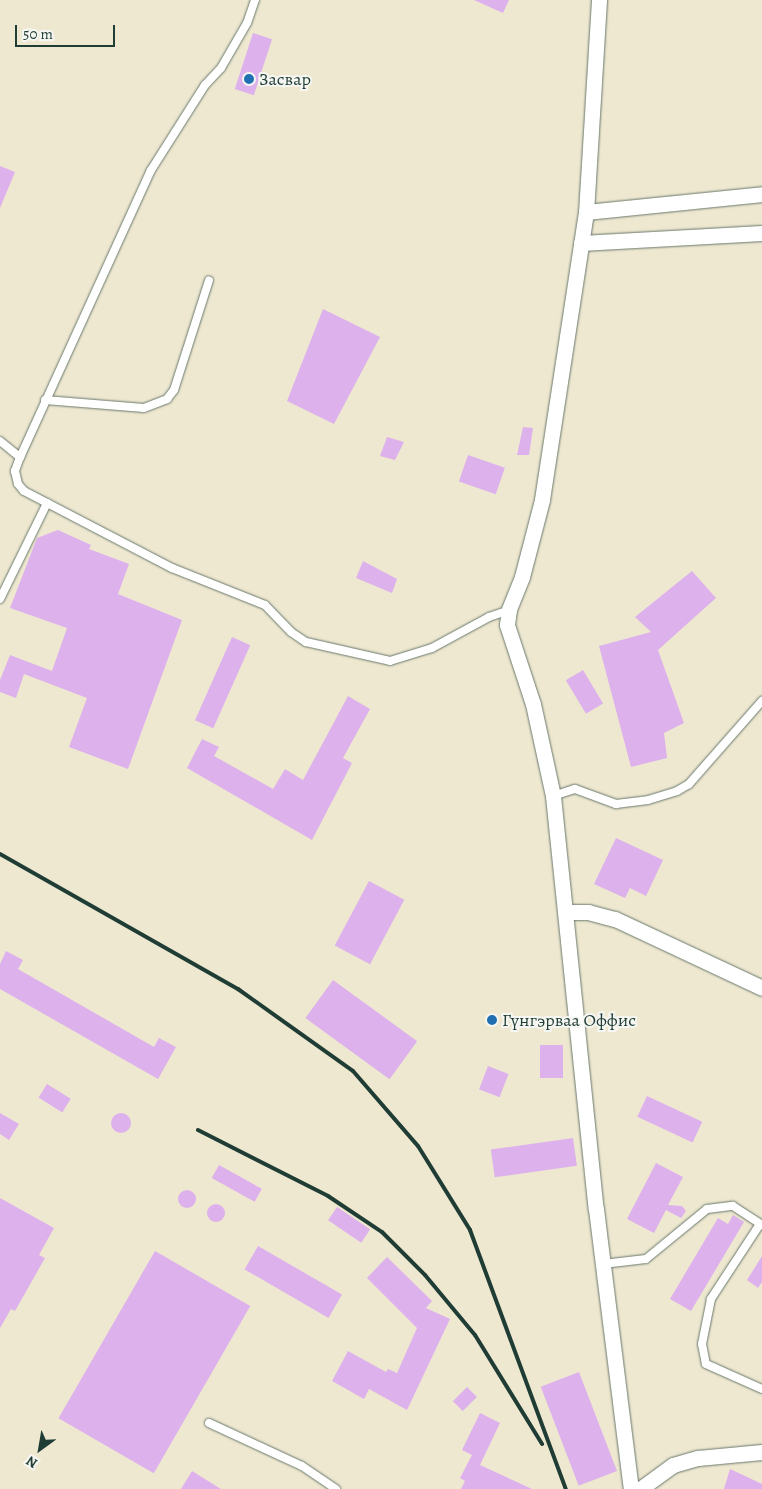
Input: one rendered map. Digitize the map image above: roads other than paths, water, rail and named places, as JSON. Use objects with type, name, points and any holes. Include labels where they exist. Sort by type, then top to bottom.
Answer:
[{"type":"street","points":[[599,0],[586,212],[542,500],[522,577],[509,610],[507,625],[533,704],[554,796],[603,1264],[630,1489]]},
{"type":"street","points":[[586,212],[762,194]]},
{"type":"street","points":[[581,243],[762,233]]},
{"type":"street","points":[[567,912],[588,912],[615,918],[762,988]]},
{"type":"street","points":[[640,1489],[673,1465],[698,1458],[762,1452]]},
{"type":"lane","points":[[255,0],[247,23],[221,68],[206,85],[151,170],[20,457],[15,472],[18,484],[24,491],[172,568],[265,605],[292,632],[306,642],[390,661],[432,648],[489,617],[509,610]]},
{"type":"lane","points":[[45,400],[144,408],[167,399],[174,390],[209,280]]},
{"type":"lane","points":[[0,441],[20,457]]},
{"type":"lane","points":[[0,599],[47,502]]},
{"type":"lane","points":[[554,796],[575,789],[616,804],[648,800],[677,792],[694,778],[762,701]]},
{"type":"lane","points":[[603,1264],[646,1258],[707,1209],[733,1206],[761,1224],[710,1299],[702,1344],[706,1364],[762,1389]]},
{"type":"lane","points":[[209,1423],[302,1466],[336,1489]]},
{"type":"railway","points":[[0,854],[238,989],[353,1071],[418,1146],[470,1230],[566,1489]]},
{"type":"railway","points":[[198,1130],[328,1196],[382,1232],[425,1275],[475,1335],[542,1444]]},
{"type":"place","name":"Засвар","points":[[249,79]]},
{"type":"place","name":"Гүнгэрваа Оффис","points":[[492,1020]]}]
